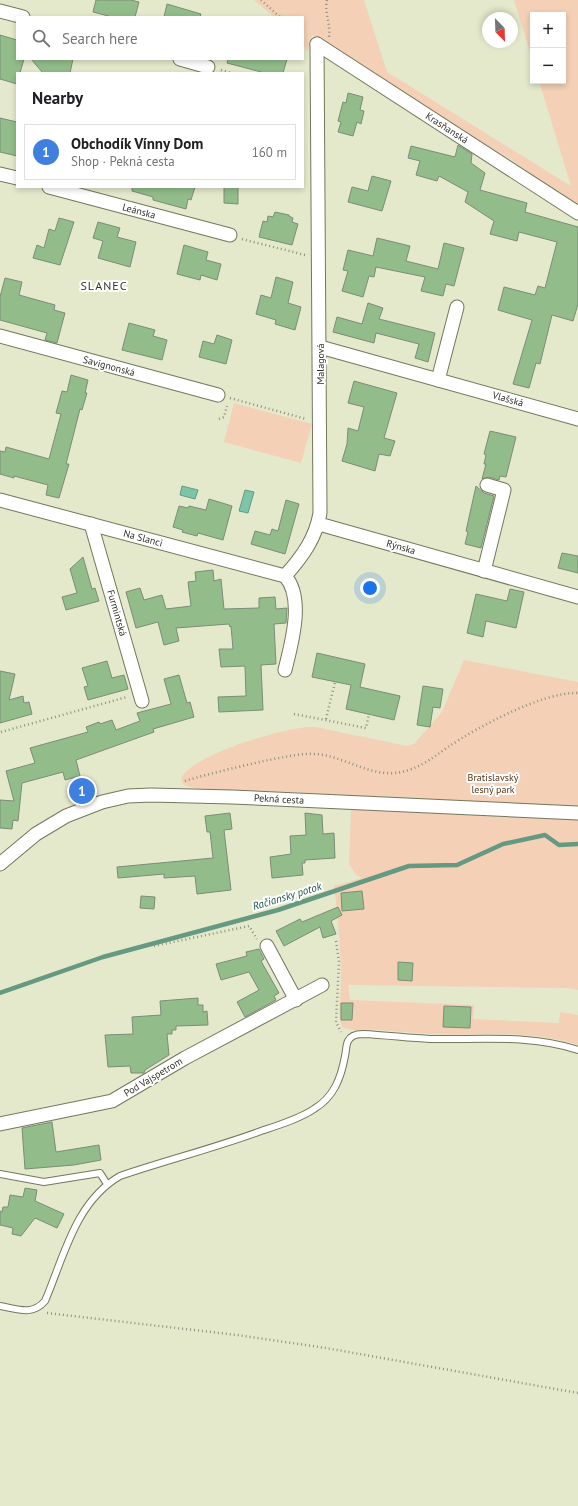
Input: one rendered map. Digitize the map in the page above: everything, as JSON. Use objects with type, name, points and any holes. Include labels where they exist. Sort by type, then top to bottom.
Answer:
[{"type":"street","points":[[0,11],[19,16]]},
{"type":"street","name":"Krasňanská","points":[[321,47],[578,213]]},
{"type":"street","name":"Malagová","points":[[285,576],[305,553],[318,524],[321,502],[319,259],[321,47]]},
{"type":"street","points":[[184,60],[213,68]]},
{"type":"street","points":[[0,174],[16,178]]},
{"type":"street","name":"Leánska","points":[[53,188],[230,235]]},
{"type":"street","points":[[438,380],[457,308]]},
{"type":"street","name":"Savignonská","points":[[0,336],[218,395]]},
{"type":"street","name":"Vlašská","points":[[320,347],[578,419]]},
{"type":"street","points":[[484,571],[504,490],[487,485]]},
{"type":"street","name":"Na Slanci","points":[[0,500],[285,576]]},
{"type":"street","name":"Furmintská","points":[[92,524],[141,697]]},
{"type":"street","name":"Rýnska","points":[[318,524],[578,597]]},
{"type":"street","points":[[285,576],[292,587],[295,627],[285,670]]},
{"type":"street","name":"Pekná cesta","points":[[0,864],[36,834],[66,816],[102,802],[128,796],[151,795],[232,797],[578,813]]},
{"type":"street","points":[[267,946],[296,1000]]},
{"type":"street","name":"Pod Vajspetrom","points":[[0,1124],[112,1101],[180,1061],[322,985]]},
{"type":"lane","points":[[0,1306],[32,1311],[40,1307],[46,1301],[63,1252],[84,1211],[107,1184],[120,1176],[227,1143],[309,1112],[330,1096],[337,1085],[348,1041],[354,1035],[359,1034],[429,1039],[528,1040],[558,1044],[578,1050]]},
{"type":"lane","points":[[0,1174],[44,1182],[100,1173],[107,1184]]},
{"type":"path","points":[[260,0],[279,16]]},
{"type":"path","points":[[321,47],[330,34],[326,1]]},
{"type":"path","points":[[213,68],[228,72]]},
{"type":"path","points":[[230,235],[319,259]]},
{"type":"path","points":[[219,419],[224,417],[229,398],[320,423]]},
{"type":"path","points":[[326,719],[335,682]]},
{"type":"path","points":[[182,782],[224,770],[300,754],[331,756],[373,772],[389,774],[408,770],[429,761],[448,747],[479,729],[535,701],[561,693],[578,693]]},
{"type":"path","points":[[1,732],[141,697]]},
{"type":"path","points":[[294,714],[366,728],[369,714]]},
{"type":"path","points":[[154,946],[249,926],[262,949],[267,946]]},
{"type":"path","points":[[336,941],[339,962],[336,1022],[348,1041]]},
{"type":"path","points":[[32,1311],[237,1335],[326,1348],[578,1392]]},
{"type":"green space","points":[[254,0],[364,0],[387,72],[571,186],[540,84],[566,84],[566,12],[530,12],[530,52],[514,0],[578,0],[578,207],[509,158],[460,129],[312,35],[308,52],[304,46],[304,16],[273,16]]},
{"type":"green space","points":[[234,403],[312,424],[301,463],[224,442]]},
{"type":"green space","name":"Bratislavský lesný park","points":[[464,660],[578,682],[578,990],[567,988],[348,985],[350,1000],[474,1005],[473,1019],[559,1023],[560,1012],[578,1015],[578,1045],[560,1040],[523,1035],[429,1034],[380,1030],[355,1030],[342,1027],[339,1010],[341,981],[340,945],[334,886],[362,878],[356,875],[349,864],[351,809],[332,796],[296,792],[204,791],[184,785],[181,779],[188,770],[201,761],[220,752],[263,737],[301,728],[321,728],[406,746],[414,744],[442,712]]},
{"type":"shaded area","points":[[182,486],[198,490],[195,499],[180,495]]},
{"type":"shaded area","points":[[245,490],[254,492],[248,513],[239,511]]},
{"type":"building","points":[[96,0],[131,0],[139,2],[135,16],[108,16],[93,12]]},
{"type":"building","points":[[167,4],[201,14],[200,16],[164,16]]},
{"type":"building","points":[[0,35],[16,40],[16,60],[24,60],[20,72],[16,72],[16,84],[0,79]]},
{"type":"building","points":[[32,60],[73,60],[70,72],[42,72]]},
{"type":"building","points":[[228,60],[287,60],[283,72],[261,72],[227,63]]},
{"type":"building","points":[[348,93],[363,97],[360,110],[364,111],[361,124],[357,122],[353,136],[338,132],[341,122],[338,121],[343,102],[346,103]]},
{"type":"building","points":[[0,118],[16,122],[16,156],[0,152]]},
{"type":"building","points":[[458,145],[472,154],[471,163],[485,173],[480,190],[527,203],[525,212],[578,227],[578,304],[573,321],[552,315],[540,364],[536,363],[529,388],[513,384],[532,320],[498,310],[504,287],[535,295],[538,286],[545,288],[557,242],[519,232],[517,241],[490,234],[494,221],[465,202],[468,192],[439,176],[437,181],[416,175],[420,161],[408,158],[411,146],[455,157]]},
{"type":"building","points":[[372,176],[391,181],[382,211],[348,202],[352,187],[368,191]]},
{"type":"building","points":[[132,188],[195,188],[191,200],[188,199],[186,209],[153,200],[153,197],[132,191]]},
{"type":"building","points":[[224,188],[238,188],[238,204],[224,203]]},
{"type":"building","points":[[275,212],[289,215],[293,218],[292,222],[298,224],[292,245],[259,237],[263,221],[267,222],[268,216],[273,217]]},
{"type":"building","points":[[59,218],[74,222],[60,265],[33,258],[37,245],[44,248],[49,229],[55,231]]},
{"type":"building","points":[[98,222],[120,228],[117,237],[136,242],[130,267],[98,258],[103,241],[93,238]]},
{"type":"building","points":[[377,238],[410,246],[406,261],[438,269],[444,243],[464,248],[454,286],[446,284],[443,296],[421,291],[425,277],[376,267],[374,277],[369,276],[363,297],[342,291],[348,271],[343,270],[348,250],[373,256]]},
{"type":"building","points":[[184,245],[208,252],[206,260],[221,264],[217,280],[201,275],[200,280],[177,274]]},
{"type":"building","points":[[276,277],[293,282],[288,303],[301,307],[295,330],[275,324],[276,320],[256,314],[261,295],[271,298]]},
{"type":"building","points":[[5,278],[22,282],[19,295],[55,305],[54,310],[65,313],[57,343],[45,340],[47,333],[0,320],[0,297]]},
{"type":"building","points":[[368,303],[383,308],[379,319],[435,333],[428,362],[415,358],[419,344],[376,333],[374,343],[333,332],[337,317],[362,324]]},
{"type":"building","points":[[129,323],[155,330],[153,336],[167,340],[162,360],[122,350]]},
{"type":"building","points":[[217,335],[232,340],[226,364],[199,357],[203,341],[214,344]]},
{"type":"building","points":[[71,375],[88,380],[85,393],[87,393],[82,410],[80,409],[66,464],[69,464],[59,498],[46,495],[48,485],[0,474],[0,451],[5,452],[6,447],[49,459],[61,414],[56,413],[62,391],[67,392]]},
{"type":"building","points":[[354,381],[397,393],[384,438],[395,441],[390,456],[379,454],[375,471],[342,461],[347,444],[348,428],[358,431],[364,407],[348,403]]},
{"type":"building","points":[[490,431],[516,437],[506,477],[500,476],[499,480],[489,477],[482,479],[486,464],[484,464],[486,455],[484,454]]},
{"type":"building","points":[[476,486],[484,493],[494,496],[481,548],[465,544],[468,532],[466,531]]},
{"type":"building","points":[[209,499],[232,506],[223,540],[198,533],[197,536],[182,532],[183,530],[173,527],[179,506],[188,508],[189,506],[206,510]]},
{"type":"building","points":[[286,500],[299,504],[285,554],[251,544],[255,531],[270,535],[272,529],[278,531]]},
{"type":"building","points":[[562,553],[578,556],[578,573],[558,568]]},
{"type":"building","points":[[83,557],[92,589],[95,588],[99,601],[66,610],[62,597],[77,593],[70,569]]},
{"type":"building","points":[[213,570],[214,581],[221,579],[224,609],[259,608],[259,598],[275,597],[276,609],[287,608],[286,623],[274,624],[276,664],[261,665],[263,710],[219,712],[218,697],[246,696],[245,666],[221,667],[219,649],[233,649],[231,626],[230,627],[229,624],[176,628],[179,641],[164,645],[158,622],[136,628],[126,592],[140,588],[144,600],[162,595],[166,609],[191,606],[188,582],[196,581],[195,572]]},
{"type":"building","points":[[510,589],[524,592],[516,628],[486,621],[483,637],[467,633],[476,594],[507,601]]},
{"type":"building","points":[[317,653],[365,664],[360,687],[400,696],[394,720],[346,709],[351,685],[312,677]]},
{"type":"building","points":[[107,661],[112,678],[124,675],[128,689],[88,700],[84,687],[88,686],[82,668]]},
{"type":"building","points":[[0,671],[15,674],[9,700],[23,696],[24,703],[29,702],[32,714],[0,723]]},
{"type":"building","points":[[179,675],[187,703],[190,702],[194,717],[153,729],[154,732],[76,760],[80,776],[65,780],[63,772],[22,783],[18,821],[13,820],[12,829],[0,828],[0,800],[14,801],[6,771],[35,763],[30,748],[88,732],[86,727],[99,722],[100,724],[112,720],[116,730],[140,721],[137,713],[171,704],[164,679]]},
{"type":"building","points":[[423,686],[443,689],[440,708],[433,707],[430,727],[417,725]]},
{"type":"building","points":[[86,783],[89,796],[78,799],[75,786]]},
{"type":"building","points":[[230,813],[232,829],[224,830],[231,890],[197,894],[195,876],[164,878],[164,874],[118,878],[117,867],[213,858],[210,832],[207,832],[205,816]]},
{"type":"building","points":[[305,813],[322,815],[323,834],[334,833],[335,858],[305,860],[305,863],[302,863],[303,875],[272,878],[270,857],[291,854],[290,836],[306,835]]},
{"type":"building","points":[[362,891],[364,909],[342,911],[341,893]]},
{"type":"building","points":[[141,896],[155,897],[154,909],[140,908]]},
{"type":"building","points":[[338,907],[342,915],[331,921],[336,934],[323,938],[320,927],[284,946],[276,931],[300,919],[302,922]]},
{"type":"building","points":[[259,949],[264,959],[261,961],[279,993],[274,996],[276,1000],[245,1017],[237,1002],[259,990],[249,972],[221,980],[216,964],[247,956],[246,952]]},
{"type":"building","points":[[398,962],[413,963],[412,981],[398,980]]},
{"type":"building","points":[[198,998],[198,1005],[203,1005],[203,1012],[207,1011],[208,1025],[176,1026],[176,1030],[172,1030],[172,1034],[167,1034],[169,1055],[145,1070],[144,1073],[131,1073],[130,1066],[108,1067],[105,1035],[133,1034],[132,1017],[161,1015],[160,1001]]},
{"type":"building","points":[[341,1003],[353,1003],[352,1020],[341,1020]]},
{"type":"building","points":[[444,1006],[471,1007],[470,1028],[443,1027]]},
{"type":"building","points":[[52,1122],[56,1152],[99,1145],[101,1160],[74,1165],[25,1169],[22,1128]]},
{"type":"building","points":[[25,1188],[37,1190],[35,1201],[64,1214],[57,1228],[35,1218],[21,1236],[12,1234],[13,1228],[0,1225],[0,1211],[2,1212],[3,1207],[8,1207],[10,1195],[23,1197]]},
{"type":"waterway","name":"Račiansky potok","points":[[0,993],[103,957],[278,910],[409,866],[457,865],[503,844],[545,835],[559,845],[578,844]]},
{"type":"place","name":"Obchodík Vínny Dom","points":[[82,791]]},
{"type":"district","name":"SLANEC","points":[[104,285]]}]
